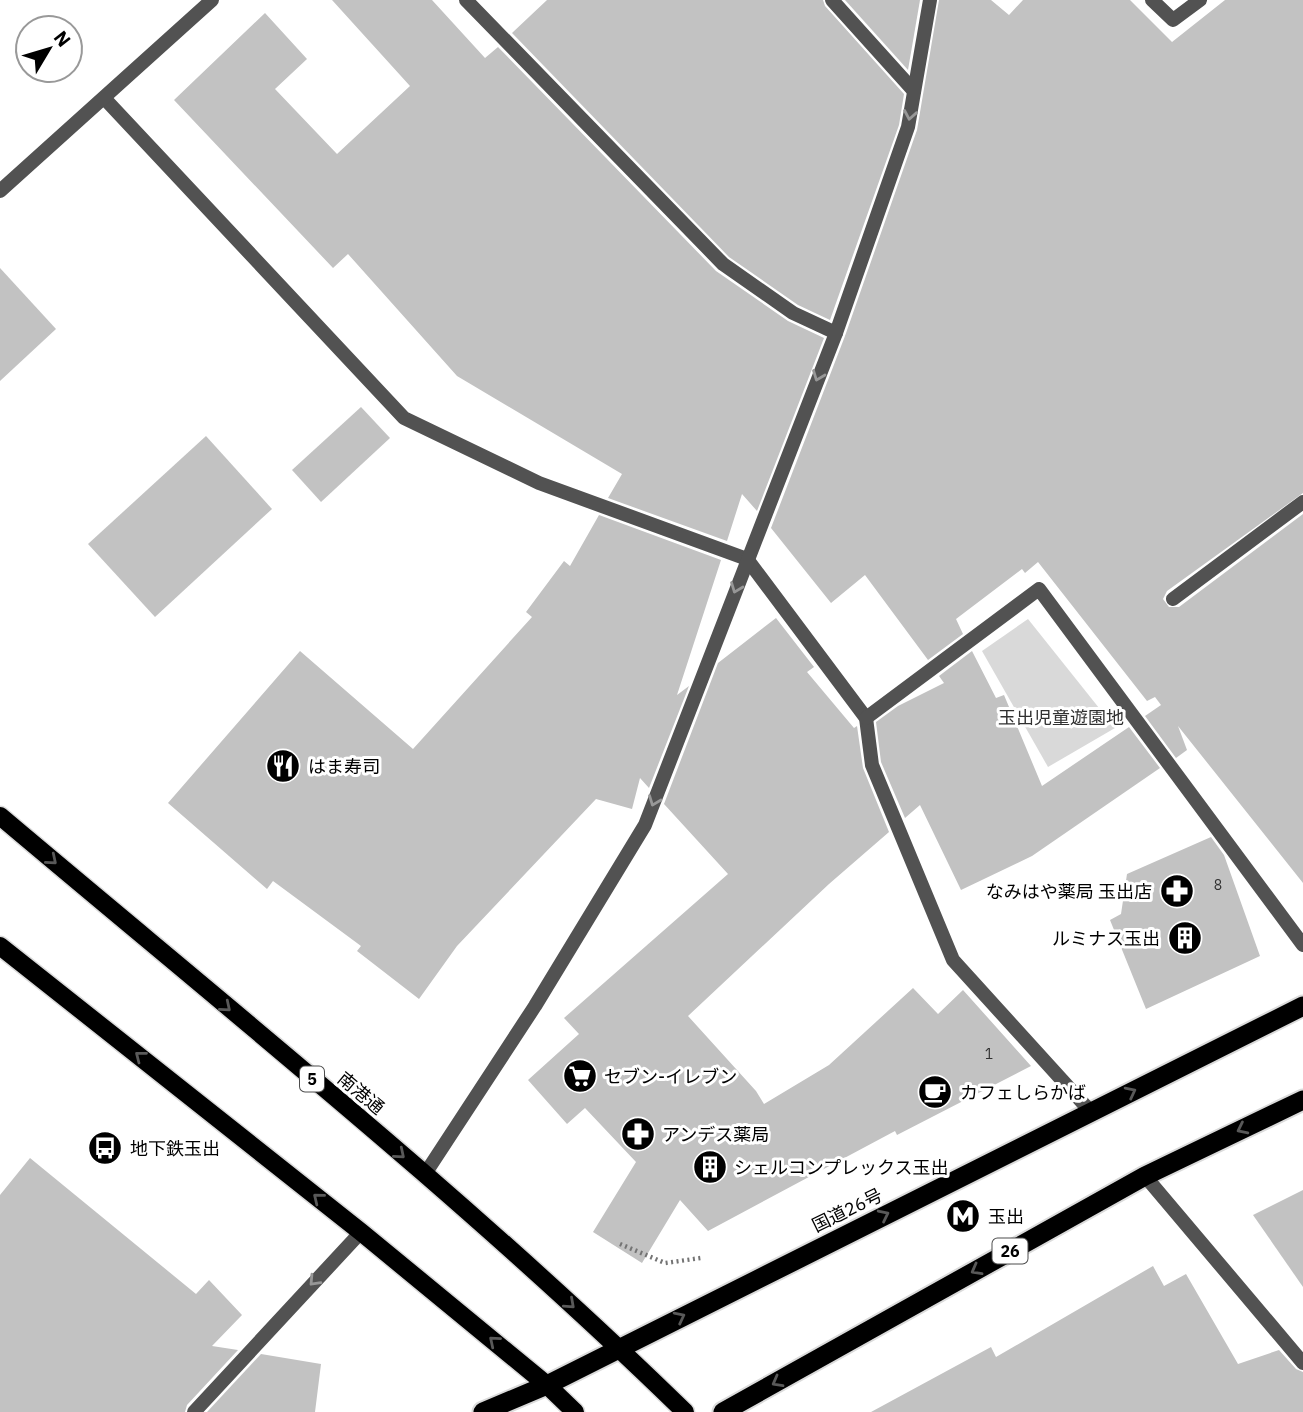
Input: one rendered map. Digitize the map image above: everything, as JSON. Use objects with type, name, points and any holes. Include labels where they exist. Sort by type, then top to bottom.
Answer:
[{"type":"highway","name":"国道26号","points":[[483,1412],[547,1385],[1303,1006]]},
{"type":"highway","name":"26","points":[[723,1412],[1145,1176],[1303,1100]]},
{"type":"main road","name":"南港通","points":[[0,816],[425,1174],[619,1347],[685,1412]]},
{"type":"main road","points":[[0,946],[361,1232],[547,1385],[575,1412]]},
{"type":"street","points":[[0,191],[212,0]]},
{"type":"street","points":[[466,0],[723,264],[793,313],[835,333]]},
{"type":"street","points":[[832,0],[914,91]]},
{"type":"street","points":[[425,1174],[535,1006],[645,825],[835,333],[908,127],[930,0]]},
{"type":"street","points":[[1152,0],[1174,20],[1200,0]]},
{"type":"street","points":[[105,99],[404,418],[539,484],[747,559],[866,718],[872,765],[953,960],[1091,1112]]},
{"type":"street","points":[[1173,599],[1303,502]]},
{"type":"street","points":[[866,718],[1039,589],[1303,945]]},
{"type":"street","points":[[1145,1176],[1303,1363]]},
{"type":"street","points":[[194,1412],[361,1232]]},
{"type":"path","points":[[620,1244],[665,1263],[701,1258]]},
{"type":"green space","name":"玉出児童遊園地","points":[[1028,619],[1115,728],[1048,767],[982,651]]},
{"type":"building","points":[[332,0],[432,0],[485,58],[498,47],[716,271],[788,321],[824,338],[757,511],[742,494],[727,541],[608,498],[622,474],[457,376],[348,254],[333,268],[174,100],[265,13],[307,59],[275,89],[337,154],[410,86]]},
{"type":"building","points":[[547,0],[823,0],[825,6],[904,94],[899,125],[830,320],[798,305],[729,257],[512,33]]},
{"type":"building","points":[[845,0],[920,0],[908,70]]},
{"type":"building","points":[[939,0],[991,0],[1009,15],[1023,0],[1130,0],[1172,42],[1225,0],[1303,0],[1303,493],[1167,591],[1163,599],[1169,607],[1179,607],[1303,514],[1303,883],[1178,726],[1187,750],[1176,758],[1145,716],[1161,705],[1155,697],[1147,701],[1038,562],[1025,573],[1022,569],[956,619],[963,634],[928,660],[865,575],[831,603],[771,528],[845,336],[917,130]]},
{"type":"building","points":[[0,268],[56,329],[0,381]]},
{"type":"building","points":[[361,407],[390,438],[321,502],[292,470]]},
{"type":"building","points":[[206,436],[272,509],[155,617],[88,544]]},
{"type":"building","points":[[599,515],[721,560],[677,695],[689,686],[649,788],[640,778],[632,809],[596,799],[457,946],[419,999],[357,951],[361,946],[273,881],[267,889],[168,803],[300,651],[413,749],[532,617],[526,612],[564,561],[570,566]]},
{"type":"building","points":[[776,618],[814,667],[807,672],[854,728],[857,726],[863,768],[889,832],[829,884],[688,1016],[756,1091],[764,1104],[829,1065],[913,988],[938,1014],[963,990],[1031,1066],[897,1135],[895,1131],[708,1231],[680,1200],[642,1263],[593,1232],[636,1162],[585,1108],[567,1124],[528,1080],[579,1034],[564,1018],[728,874],[664,804],[718,663]]},
{"type":"building","points":[[972,651],[996,698],[1004,695],[1042,786],[1129,727],[1160,768],[1032,856],[961,890],[920,805],[905,818],[881,762],[876,722],[898,706],[944,683],[939,676]]},
{"type":"building","name":"ルミナス玉出","points":[[1211,837],[1224,855],[1260,956],[1146,1009],[1110,920],[1121,914],[1127,874]]},
{"type":"building","points":[[30,1158],[196,1294],[209,1280],[242,1315],[212,1346],[238,1350],[187,1405],[185,1412],[0,1412],[0,1195]]},
{"type":"building","points":[[1303,1190],[1303,1287],[1253,1215]]},
{"type":"building","points":[[1153,1266],[1164,1286],[1186,1274],[1238,1364],[1279,1350],[1296,1369],[1303,1372],[1303,1412],[871,1412],[991,1347],[996,1357]]},
{"type":"building","points":[[261,1354],[321,1364],[315,1412],[207,1412]]},
{"type":"place","name":"はま寿司","points":[[283,766]]},
{"type":"place","name":"なみはや薬局 玉出店","points":[[1177,891]]},
{"type":"place","name":"ルミナス玉出","points":[[1185,938]]},
{"type":"place","name":"セブン-イレブン","points":[[580,1076]]},
{"type":"place","name":"カフェしらかば","points":[[935,1092]]},
{"type":"place","name":"アンデス薬局","points":[[638,1134]]},
{"type":"place","name":"地下鉄玉出","points":[[105,1148]]},
{"type":"place","name":"シェルコンプレックス玉出","points":[[710,1167]]},
{"type":"place","name":"玉出","points":[[963,1216]]}]
